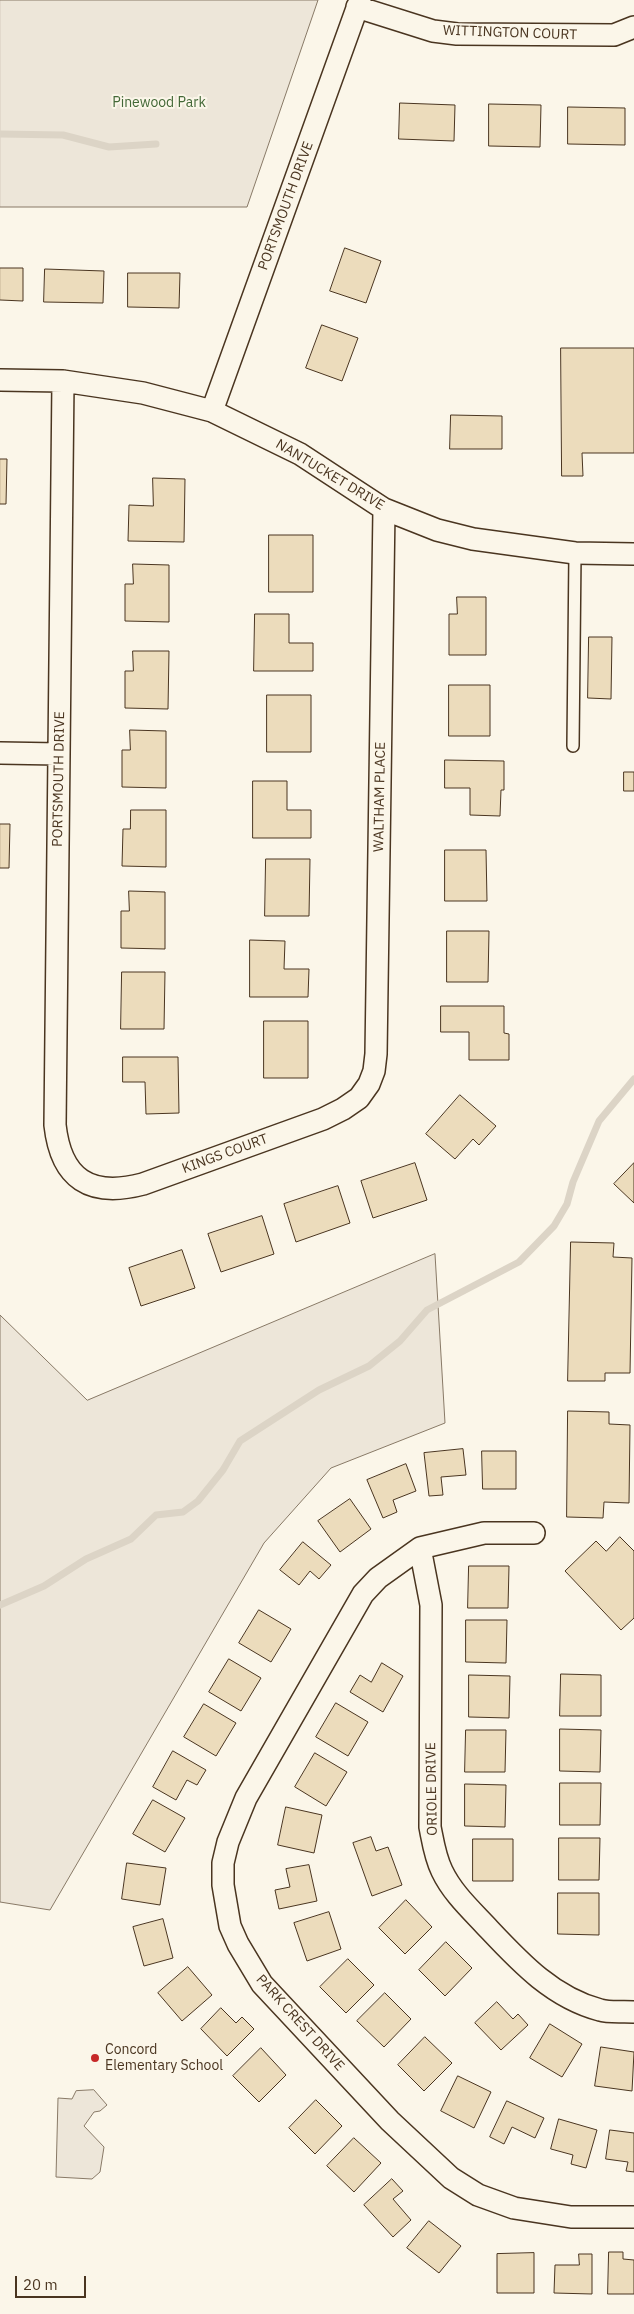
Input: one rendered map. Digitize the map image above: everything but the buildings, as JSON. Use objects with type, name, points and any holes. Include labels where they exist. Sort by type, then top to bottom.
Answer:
[{"type":"street","name":"WITTINGTON COURT","points":[[358,3],[433,31],[457,34],[614,35],[634,27]]},
{"type":"street","name":"PORTSMOUTH DRIVE","points":[[212,411],[358,3]]},
{"type":"street","name":"NANTUCKET DRIVE","points":[[0,380],[63,381],[143,393],[212,411],[300,454],[384,509],[437,530],[473,539],[575,553],[634,554]]},
{"type":"street","name":"PORTSMOUTH DRIVE","points":[[63,381],[55,1125],[61,1158],[72,1172]]},
{"type":"street","name":"WALTHAM PLACE","points":[[369,1084],[374,1071],[376,1054],[384,509]]},
{"type":"street","points":[[0,753],[59,754]]},
{"type":"street","name":"KINGS COURT","points":[[72,1172],[85,1183],[107,1188],[126,1188],[143,1184],[323,1119],[359,1098],[369,1084]]},
{"type":"street","name":"PARK CREST DRIVE","points":[[534,1533],[484,1533],[420,1548],[378,1578],[363,1594],[246,1798],[228,1842],[223,1863],[224,1900],[230,1926],[238,1944],[262,1984],[390,2121],[451,2178],[478,2195],[514,2208],[571,2217],[634,2217]]},
{"type":"street","name":"ORIOLE DRIVE","points":[[420,1548],[431,1605],[430,1827],[436,1857],[458,1896],[521,1964],[548,1985],[576,2001],[602,2011],[634,2012]]},
{"type":"lane","points":[[573,746],[575,553]]},
{"type":"green space","name":"Pinewood Park","points":[[0,0],[318,0],[247,207],[0,207]]},
{"type":"green space","points":[[435,1254],[445,1423],[331,1468],[264,1543],[50,1910],[0,1902],[0,1315],[87,1400]]},
{"type":"green space","points":[[94,2090],[107,2105],[100,2111],[94,2112],[84,2126],[104,2147],[100,2172],[92,2179],[56,2177],[58,2098],[72,2099],[76,2091]]},
{"type":"waterway","points":[[0,134],[63,135],[109,147],[156,144]]},
{"type":"waterway","points":[[0,1605],[44,1586],[86,1559],[131,1539],[156,1515],[183,1512],[198,1501],[223,1470],[240,1441],[319,1390],[369,1366],[400,1341],[427,1310],[519,1262],[554,1226],[567,1204],[573,1182],[599,1121],[634,1079]]},
{"type":"place","name":"Concord Elementary School","points":[[95,2058]]}]
